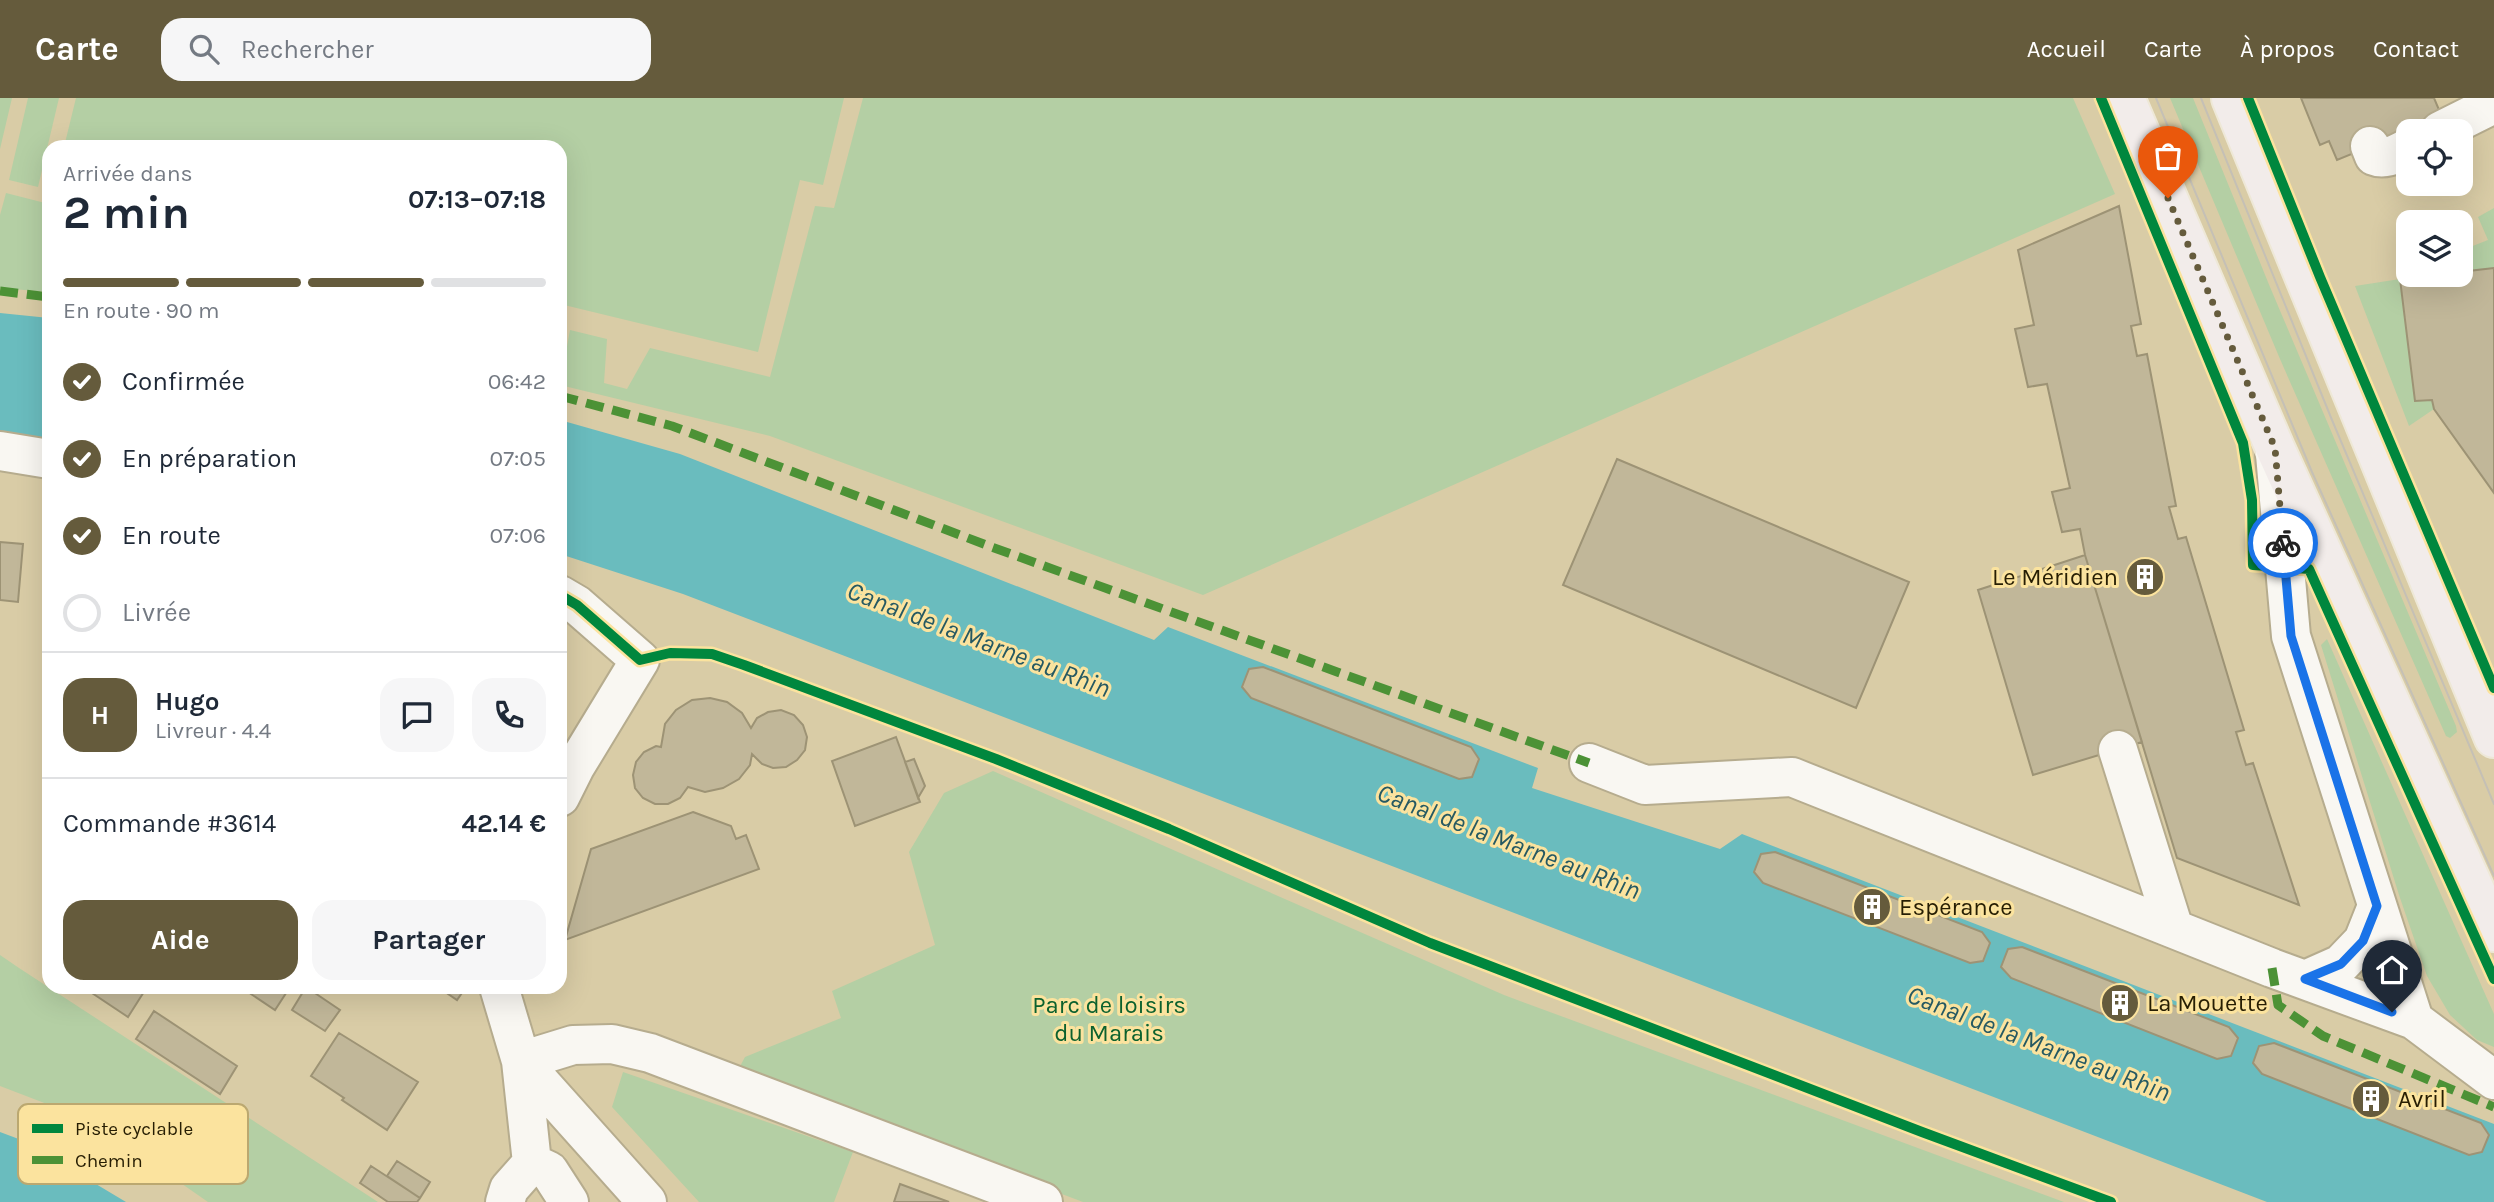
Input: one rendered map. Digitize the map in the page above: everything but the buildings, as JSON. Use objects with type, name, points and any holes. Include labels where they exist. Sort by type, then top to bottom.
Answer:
[{"type":"main road","points":[[2125,98],[2275,448],[2494,932]]},
{"type":"main road","points":[[2231,98],[2494,738]]},
{"type":"street","points":[[2464,119],[2494,104]]},
{"type":"street","points":[[2370,146],[2374,156],[2380,159],[2396,154]]},
{"type":"street","points":[[2275,448],[2291,636],[2414,1020]]},
{"type":"street","points":[[0,451],[42,458]]},
{"type":"street","points":[[567,599],[640,660],[567,783]]},
{"type":"street","points":[[2118,750],[2174,929]]},
{"type":"street","points":[[1589,763],[1645,785],[1791,776],[2174,929],[2414,1020],[2494,1080]]},
{"type":"street","points":[[2305,979],[2341,964],[2363,941],[2377,906]]},
{"type":"street","points":[[501,994],[521,1061],[532,1163],[509,1189],[505,1202]]},
{"type":"street","points":[[521,1061],[573,1045],[612,1044],[650,1053],[1043,1202]]},
{"type":"street","points":[[521,1061],[647,1202]]},
{"type":"street","points":[[532,1163],[549,1171],[569,1202]]},
{"type":"green space","points":[[0,98],[12,98],[0,149]]},
{"type":"green space","points":[[28,98],[59,98],[49,140],[42,140],[42,170],[38,187],[9,180]]},
{"type":"green space","points":[[76,98],[844,98],[823,185],[800,180],[758,352],[567,306],[567,140],[66,140]]},
{"type":"green space","points":[[863,98],[2073,98],[2115,194],[1203,595],[770,436],[567,387],[567,346],[570,330],[607,339],[604,383],[627,389],[650,348],[770,377],[815,206],[834,208]]},
{"type":"green space","points":[[2170,98],[2193,98],[2456,726],[2457,732],[2450,738],[2446,736],[2280,359]]},
{"type":"green space","points":[[6,193],[42,202],[42,291],[0,288],[0,215]]},
{"type":"green space","points":[[2494,208],[2494,268],[2473,271],[2473,246],[2488,240],[2478,217]]},
{"type":"green space","points":[[2396,280],[2396,287],[2401,287],[2415,401],[2432,400],[2434,409],[2409,426],[2355,286]]},
{"type":"green space","points":[[2327,639],[2494,1014],[2494,1047],[2477,1040],[2450,1015],[2427,976],[2321,645]]},
{"type":"green space","name":"Parc de loisirs du Marais","points":[[993,771],[1504,995],[2064,1202],[1083,1202],[737,1072],[745,1057],[841,1018],[832,991],[935,945],[909,852],[944,793]]},
{"type":"green space","points":[[0,955],[42,982],[42,994],[60,994],[228,1104],[47,1104],[0,1086]]},
{"type":"green space","points":[[623,1072],[853,1152],[834,1202],[699,1202],[612,1107]]},
{"type":"green space","points":[[248,1117],[378,1202],[208,1202],[182,1184],[248,1184]]},
{"type":"water","points":[[0,313],[42,317],[42,440],[0,434]]},
{"type":"water","name":"Canal de la Marne au Rhin","points":[[567,422],[680,454],[1154,640],[1168,627],[1538,768],[1532,788],[1720,849],[1742,834],[2494,1124],[2494,1202],[2267,1202],[683,594],[567,556]]},
{"type":"water","points":[[0,1132],[18,1139],[18,1184],[96,1184],[126,1202],[0,1202]]},
{"type":"tram line","points":[[2156,98],[2312,472],[2494,876]]},
{"type":"tram line","points":[[2201,98],[2332,420],[2494,804]]},
{"type":"marked path","points":[[0,291],[42,296]]},
{"type":"marked path","points":[[567,398],[672,426],[989,546],[1589,763]]},
{"type":"marked path","points":[[2272,968],[2278,1005],[2323,1036],[2494,1107]]},
{"type":"cycle path","points":[[2101,98],[2243,443],[2252,500],[2253,565],[2309,569],[2494,979]]},
{"type":"cycle path","points":[[2248,98],[2320,277],[2494,688]]},
{"type":"cycle path","points":[[567,599],[640,660],[670,653],[712,654],[744,665],[996,759],[1169,829],[1430,943],[2111,1202]]},
{"type":"way so far","points":[[2168,198],[2275,448],[2283,543]]},
{"type":"place","name":"Le Méridien","points":[[2145,577]]},
{"type":"place","name":"Espérance","points":[[1872,907]]},
{"type":"place","name":"La Mouette","points":[[2120,1003]]},
{"type":"place","name":"Avril","points":[[2371,1099]]},
{"type":"route","points":[[2283,543],[2291,636],[2377,906],[2363,941],[2341,964],[2305,979],[2392,1012]]}]
